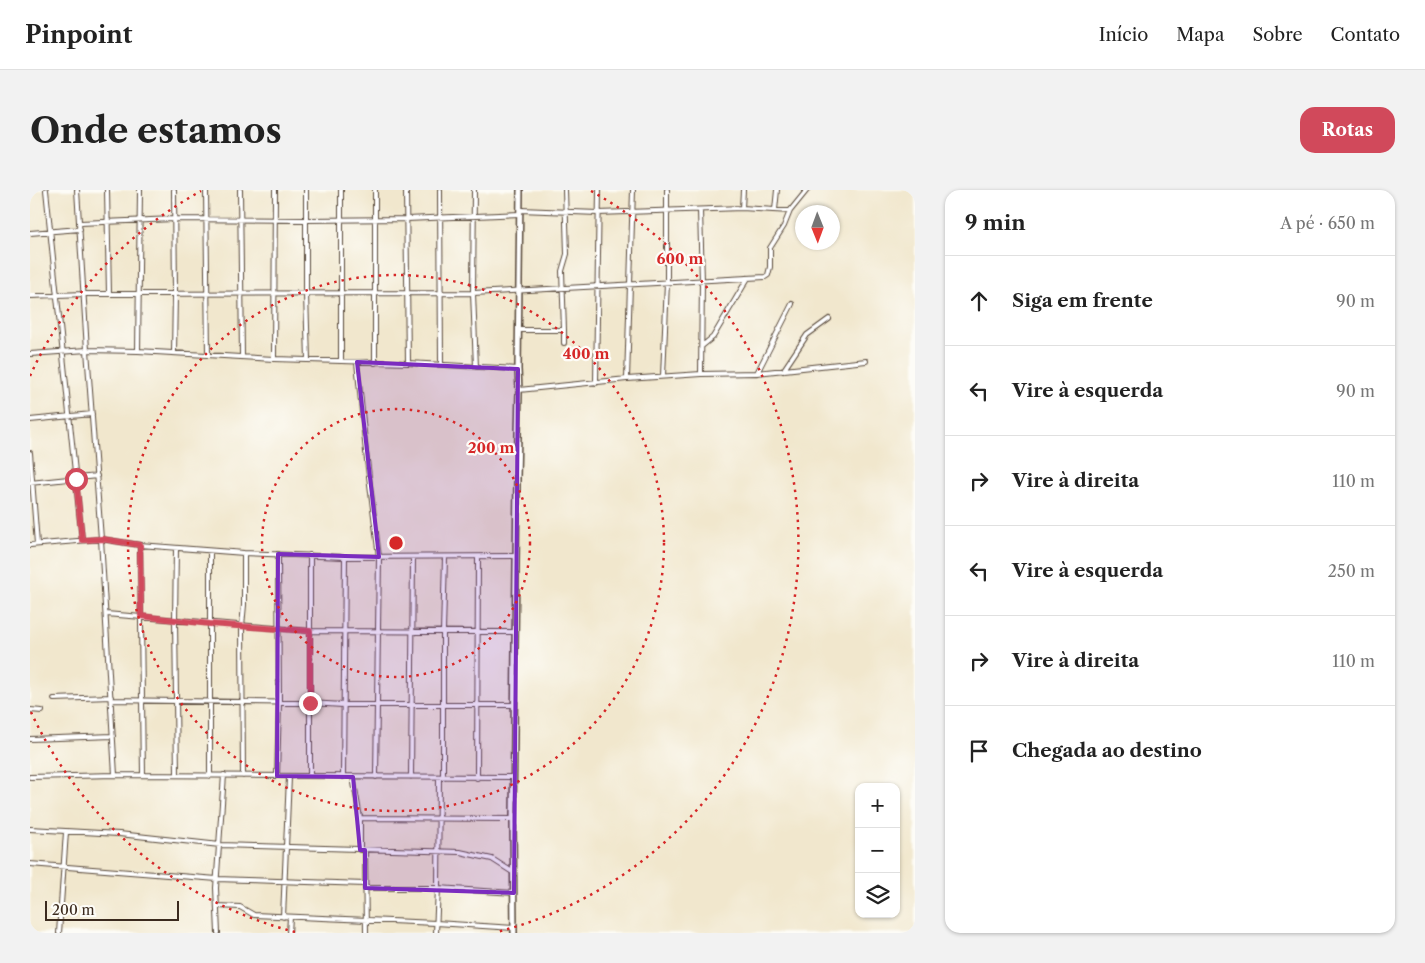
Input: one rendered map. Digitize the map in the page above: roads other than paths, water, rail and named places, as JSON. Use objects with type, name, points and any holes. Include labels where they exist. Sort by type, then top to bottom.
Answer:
[{"type":"street","points":[[46,190],[82,540]]},
{"type":"street","points":[[77,190],[102,539],[116,775]]},
{"type":"street","points":[[107,190],[109,294]]},
{"type":"street","points":[[138,351],[140,190]]},
{"type":"street","points":[[174,190],[174,352]]},
{"type":"street","points":[[206,190],[208,354]]},
{"type":"street","points":[[240,190],[242,356]]},
{"type":"street","points":[[274,359],[275,190]]},
{"type":"street","points":[[306,190],[308,360]]},
{"type":"street","points":[[341,190],[342,361]]},
{"type":"street","points":[[375,190],[376,362]]},
{"type":"street","points":[[406,190],[408,363]]},
{"type":"street","points":[[440,190],[441,365]]},
{"type":"street","points":[[474,190],[473,293],[476,367]]},
{"type":"street","points":[[217,906],[240,907],[252,915],[436,923],[514,931],[513,819],[520,190]]},
{"type":"street","points":[[564,343],[562,271],[567,254],[565,190]]},
{"type":"street","points":[[596,383],[598,190]]},
{"type":"street","points":[[627,379],[633,190]]},
{"type":"street","points":[[663,376],[667,282],[667,190]]},
{"type":"street","points":[[742,208],[743,190]]},
{"type":"street","points":[[775,210],[776,190]]},
{"type":"street","points":[[30,296],[84,294],[473,293],[765,277],[768,275],[770,267],[770,248],[784,226],[790,211],[807,190]]},
{"type":"street","points":[[80,224],[174,219],[407,219],[520,212],[598,213],[742,208],[790,211]]},
{"type":"street","points":[[700,210],[702,281],[701,374]]},
{"type":"street","points":[[30,233],[80,229]]},
{"type":"street","points":[[702,346],[712,337],[748,278]]},
{"type":"street","points":[[757,373],[792,304]]},
{"type":"street","points":[[783,370],[807,336],[829,319]]},
{"type":"street","points":[[518,330],[564,330]]},
{"type":"street","points":[[30,354],[87,350],[174,352],[274,359],[518,369]]},
{"type":"street","points":[[357,362],[379,557],[376,777]]},
{"type":"street","points":[[519,390],[663,376],[757,373],[866,362]]},
{"type":"street","points":[[30,420],[92,414]]},
{"type":"street","points":[[30,453],[38,544]]},
{"type":"street","points":[[32,483],[97,476]]},
{"type":"street","points":[[30,545],[102,539],[140,545],[244,554],[445,558],[516,556]]},
{"type":"street","points":[[140,545],[143,775]]},
{"type":"street","points":[[176,548],[174,620],[177,775]]},
{"type":"street","points":[[210,551],[210,776]]},
{"type":"street","points":[[243,776],[242,626],[244,554]]},
{"type":"street","points":[[277,776],[278,554]]},
{"type":"street","points":[[310,555],[310,776]]},
{"type":"street","points":[[343,777],[345,557]]},
{"type":"street","points":[[410,777],[413,557]]},
{"type":"street","points":[[436,933],[438,818],[443,705],[445,558]]},
{"type":"street","points":[[477,778],[478,558]]},
{"type":"street","points":[[106,614],[310,631],[516,632]]},
{"type":"street","points":[[54,699],[278,702],[343,705],[515,705]]},
{"type":"street","points":[[30,710],[42,711]]},
{"type":"street","points":[[30,739],[113,736]]},
{"type":"street","points":[[30,777],[224,775],[289,777],[514,777]]},
{"type":"street","points":[[218,933],[217,879],[224,775]]},
{"type":"street","points":[[284,917],[289,777]]},
{"type":"street","points":[[353,777],[360,818],[366,933]]},
{"type":"street","points":[[360,818],[513,819]]},
{"type":"street","points":[[30,829],[119,834],[220,845],[438,853],[460,852],[492,859],[514,873]]},
{"type":"street","points":[[58,933],[66,832]]},
{"type":"street","points":[[30,864],[217,879],[514,893]]},
{"type":"street","points":[[289,933],[290,917]]}]
